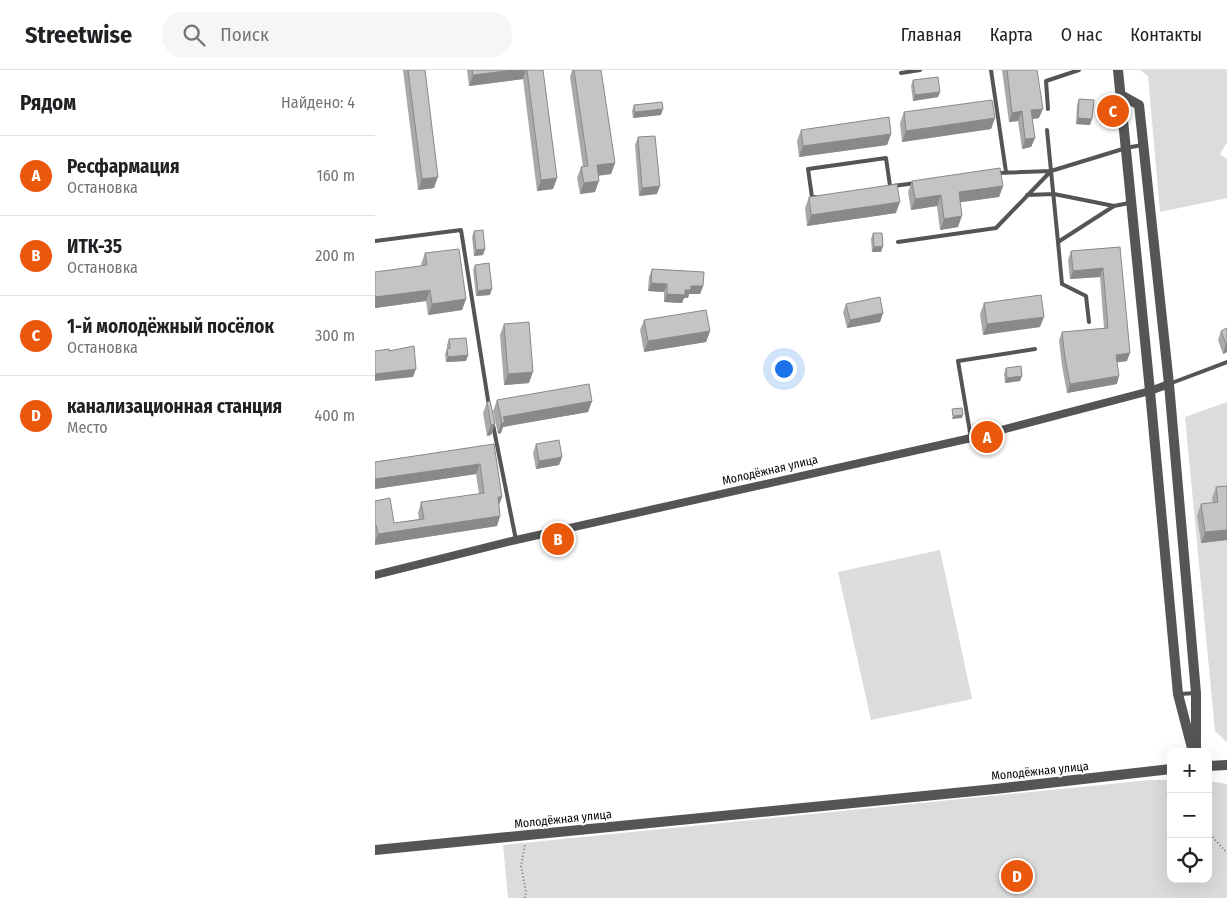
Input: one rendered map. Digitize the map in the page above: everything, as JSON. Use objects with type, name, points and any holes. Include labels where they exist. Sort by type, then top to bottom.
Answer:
[{"type":"street","points":[[1118,70],[1178,694],[1193,748]]},
{"type":"street","points":[[1121,95],[1139,105],[1144,145],[1169,384],[1196,693],[1194,748]]},
{"type":"street","name":"Молодёжная улица","points":[[375,575],[515,540],[971,438],[1169,384]]},
{"type":"street","points":[[1212,766],[1227,765]]},
{"type":"street","name":"Молодёжная улица","points":[[375,850],[1167,770]]},
{"type":"lane","points":[[901,73],[920,70]]},
{"type":"lane","points":[[991,70],[1006,172]]},
{"type":"lane","points":[[1048,109],[1046,81],[1079,70]]},
{"type":"lane","points":[[1047,130],[1062,284],[1086,296],[1089,322]]},
{"type":"lane","points":[[996,173],[1051,171],[1126,148],[1144,145]]},
{"type":"lane","points":[[821,196],[812,197],[808,168],[886,158],[890,186]]},
{"type":"lane","points":[[898,242],[997,228],[1051,171]]},
{"type":"lane","points":[[880,188],[919,183]]},
{"type":"lane","points":[[1027,196],[1054,194],[1114,206],[1132,203]]},
{"type":"lane","points":[[1058,242],[1114,206]]},
{"type":"lane","points":[[375,241],[461,230],[490,413]]},
{"type":"lane","points":[[971,438],[957,361],[1035,349]]},
{"type":"lane","points":[[1169,384],[1227,362]]},
{"type":"lane","points":[[492,421],[515,540]]},
{"type":"lane","points":[[1178,694],[1196,693]]},
{"type":"path","points":[[525,898],[526,892],[521,866],[527,835]]},
{"type":"path","points":[[1212,836],[1227,853]]},
{"type":"shaded area","points":[[1140,70],[1227,70],[1227,142],[1220,154],[1227,159],[1227,198],[1160,212],[1148,76]]},
{"type":"shaded area","points":[[1227,402],[1227,742],[1215,731],[1185,417]]},
{"type":"shaded area","points":[[940,550],[972,699],[871,720],[838,572]]},
{"type":"shaded area","points":[[1150,780],[1167,780],[1167,883],[1212,883],[1212,782],[1227,784],[1227,898],[508,898],[503,845]]},
{"type":"building","points":[[408,70],[425,70],[438,177],[422,179]]},
{"type":"building","points":[[472,70],[514,70],[473,75]]},
{"type":"building","points":[[527,70],[543,70],[557,178],[541,180]]},
{"type":"building","points":[[574,70],[601,70],[615,163],[597,165],[599,181],[584,183],[581,167],[588,166]]},
{"type":"building","points":[[1007,70],[1037,70],[1043,109],[1031,110],[1035,138],[1025,139],[1022,111],[1012,113]]},
{"type":"building","points":[[938,77],[940,92],[915,95],[913,80]]},
{"type":"building","points":[[1079,99],[1094,100],[1092,119],[1078,118]]},
{"type":"building","points":[[992,100],[995,118],[906,131],[904,112]]},
{"type":"building","points":[[662,102],[663,109],[635,112],[634,105]]},
{"type":"building","points":[[889,117],[891,134],[803,146],[801,130]]},
{"type":"building","points":[[655,136],[660,186],[642,188],[638,137]]},
{"type":"building","points":[[1000,168],[1003,186],[959,192],[962,216],[944,219],[941,195],[915,199],[912,181]]},
{"type":"building","points":[[897,184],[900,202],[811,215],[809,197]]},
{"type":"building","points":[[483,230],[485,249],[476,250],[474,231]]},
{"type":"building","points":[[873,233],[882,233],[883,246],[874,247]]},
{"type":"building","points":[[1120,247],[1130,353],[1116,355],[1119,376],[1070,384],[1062,332],[1108,328],[1103,268],[1073,271],[1071,251]]},
{"type":"building","points":[[459,249],[466,299],[432,304],[430,290],[375,297],[375,272],[427,265],[425,253]]},
{"type":"building","points":[[489,263],[492,289],[478,291],[475,265]]},
{"type":"building","points":[[652,269],[704,272],[703,286],[691,286],[691,290],[685,290],[685,295],[667,294],[667,284],[651,283]]},
{"type":"building","points":[[1041,295],[1044,317],[987,324],[984,303]]},
{"type":"building","points":[[880,297],[883,313],[850,320],[846,304]]},
{"type":"building","points":[[706,310],[710,331],[648,341],[644,320]]},
{"type":"building","points":[[529,322],[533,372],[508,374],[504,324]]},
{"type":"building","points":[[1227,328],[1227,344],[1226,344],[1221,331]]},
{"type":"building","points":[[466,338],[468,355],[448,357],[449,339]]},
{"type":"building","points":[[414,346],[416,369],[375,374],[375,351],[389,349],[389,351]]},
{"type":"building","points":[[1021,366],[1022,376],[1007,378],[1006,368]]},
{"type":"building","points":[[589,384],[592,401],[503,417],[505,422],[502,423],[497,400]]},
{"type":"building","points":[[490,401],[495,424],[491,425],[487,402]]},
{"type":"building","points":[[962,408],[963,415],[953,416],[952,409]]},
{"type":"building","points":[[559,440],[562,457],[539,461],[536,444]]},
{"type":"building","points":[[494,444],[502,497],[498,497],[500,516],[378,534],[375,525],[375,501],[390,498],[394,523],[424,519],[421,502],[484,493],[480,464],[375,479],[375,462]]},
{"type":"building","points":[[1227,486],[1227,530],[1205,532],[1201,504],[1218,502],[1216,487]]},
{"type":"building","points":[[1027,861],[1029,878],[1012,880],[1010,863]]},
{"type":"place","name":"1-й молодёжный посёлок","points":[[1113,111]]},
{"type":"place","name":"Ресфармация","points":[[987,437]]},
{"type":"place","name":"ИТК-35","points":[[558,539]]},
{"type":"place","name":"канализационная станция","points":[[1017,876]]}]
